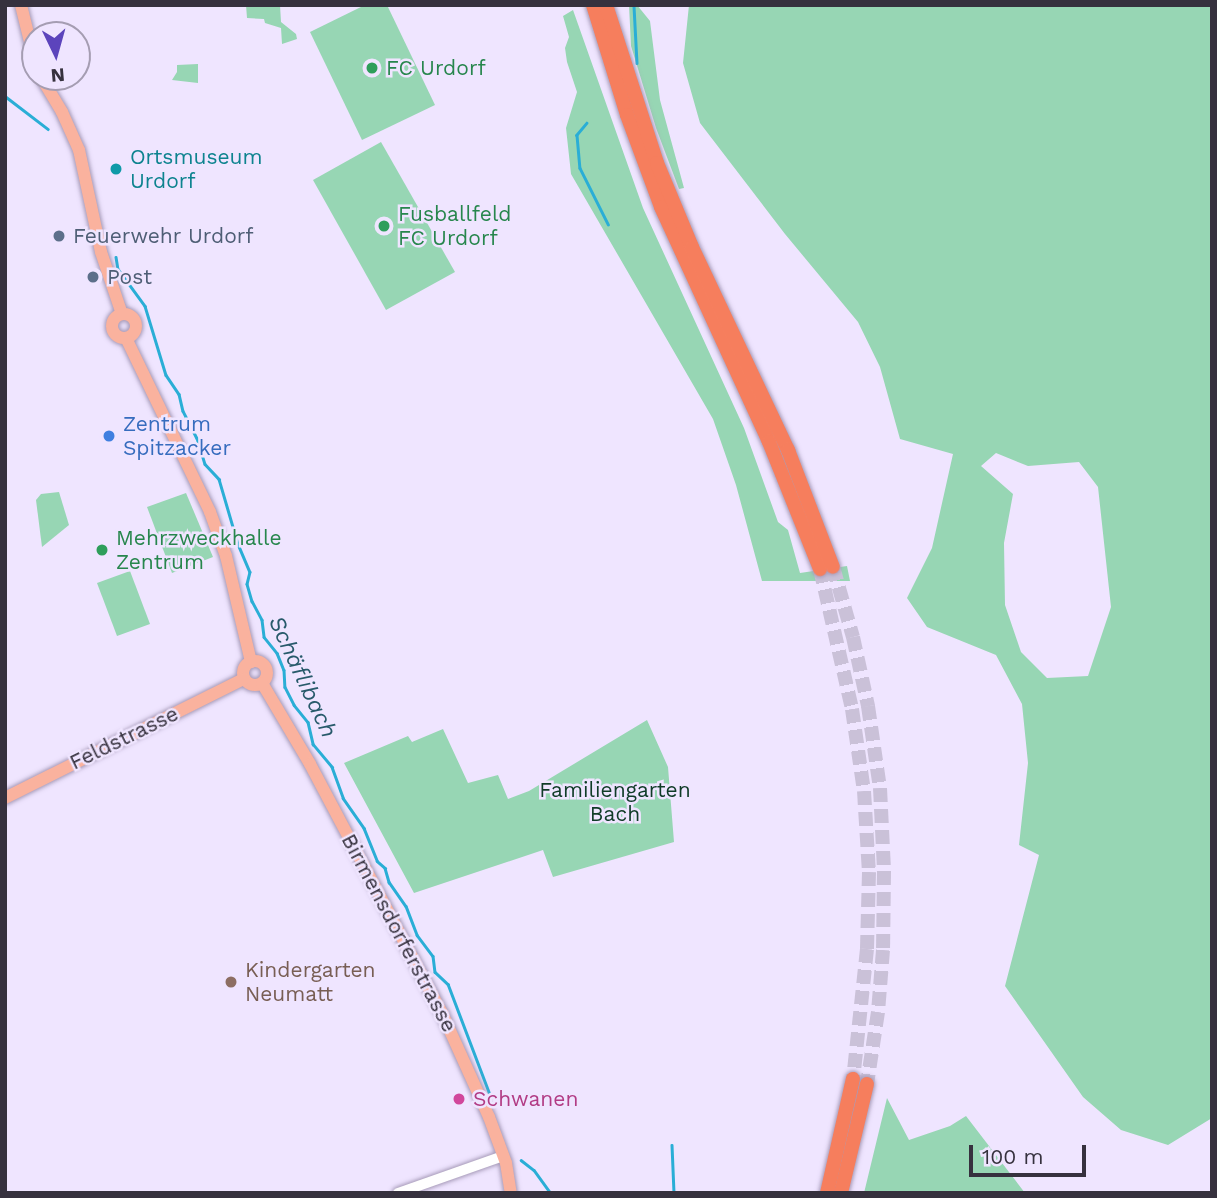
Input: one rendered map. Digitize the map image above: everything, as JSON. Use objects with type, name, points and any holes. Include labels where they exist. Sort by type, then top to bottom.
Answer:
[{"type":"highway","points":[[593,5],[627,115],[661,207],[826,568],[789,450],[661,172],[606,5]]},
{"type":"highway","points":[[827,1193],[860,1082],[841,1193]]},
{"type":"main road","name":"Birmensdorferstrasse","points":[[49,91],[79,150],[101,252],[122,313],[130,315],[136,322],[136,330],[127,338],[210,512],[226,556],[251,662],[261,662],[266,668],[267,678],[262,683],[310,764],[433,993],[471,1073],[503,1156],[511,1193]]},
{"type":"main road","points":[[251,662],[244,669],[244,679],[252,685],[262,683]]},
{"type":"main road","name":"Feldstrasse","points":[[5,798],[244,679]]},
{"type":"street","points":[[398,1193],[503,1156]]},
{"type":"green space","points":[[246,5],[280,5],[281,22],[296,34],[297,39],[282,44],[281,28],[265,23],[264,19],[247,18]]},
{"type":"green space","name":"FC Urdorf","points":[[365,5],[387,5],[435,105],[362,140],[310,32]]},
{"type":"green space","points":[[629,5],[637,5],[650,21],[660,100],[684,188],[679,189],[656,128],[631,46]]},
{"type":"green space","points":[[689,5],[1212,5],[1212,1118],[1168,1145],[1121,1130],[1083,1097],[1005,986],[1039,855],[1019,845],[1028,763],[1022,704],[996,655],[927,627],[907,598],[932,548],[953,454],[900,439],[880,367],[858,322],[785,234],[700,123],[683,63]],"holes":[[[996,453],[1028,466],[1079,462],[1098,487],[1111,607],[1088,676],[1047,678],[1021,652],[1005,605],[1004,543],[1013,494],[981,466]]]},
{"type":"green space","points":[[573,10],[643,208],[744,428],[778,522],[788,530],[800,573],[847,566],[850,581],[762,581],[736,485],[713,419],[571,174],[566,128],[577,92],[567,62],[565,48],[569,37],[563,16]]},
{"type":"green space","points":[[198,64],[198,83],[172,80],[177,72],[177,65]]},
{"type":"green space","name":"Fusballfeld FC Urdorf","points":[[381,142],[455,272],[386,310],[313,180]]},
{"type":"green space","points":[[59,492],[69,525],[42,547],[36,500],[41,494]]},
{"type":"green space","points":[[186,493],[213,557],[172,573],[147,507]]},
{"type":"green space","points":[[130,571],[150,624],[117,636],[97,583]]},
{"type":"green space","name":"Familiengarten Bach","points":[[647,720],[668,767],[674,842],[553,877],[543,850],[414,893],[344,763],[408,736],[412,742],[443,729],[468,783],[498,775],[508,799],[529,791]]},
{"type":"green space","points":[[887,1098],[909,1140],[950,1126],[966,1116],[1025,1193],[864,1193]]},
{"type":"waterway","points":[[634,6],[637,63]]},
{"type":"waterway","name":"Schäflibach","points":[[5,96],[48,129]]},
{"type":"waterway","points":[[587,123],[577,135],[580,168],[608,224]]},
{"type":"waterway","name":"Schäflibach","points":[[116,257],[118,269],[145,306],[166,375],[179,394],[183,411],[197,438],[205,464],[219,479],[238,544],[250,572],[247,584],[252,601],[262,620],[264,637],[277,653],[284,670],[285,687],[294,705],[308,722],[313,744],[332,767],[343,798],[364,828],[377,861],[385,868],[389,882],[406,906],[417,935],[433,956],[435,972],[448,984],[491,1097]]},
{"type":"waterway","points":[[672,1145],[674,1193]]},
{"type":"waterway","name":"Schäflibach","points":[[521,1160],[534,1170],[551,1193]]},
{"type":"tunnel","points":[[833,567],[853,637],[868,706],[880,788],[884,871],[883,950],[878,1012],[867,1084]]},
{"type":"tunnel","points":[[820,569],[852,709],[864,791],[869,872],[867,949],[853,1079]]},
{"type":"place","name":"FC Urdorf","points":[[372,68]]},
{"type":"place","name":"Ortsmuseum Urdorf","points":[[116,169]]},
{"type":"place","name":"Fusballfeld FC Urdorf","points":[[384,226]]},
{"type":"place","name":"Feuerwehr Urdorf","points":[[59,236]]},
{"type":"place","name":"Post","points":[[93,277]]},
{"type":"place","name":"Zentrum Spitzacker","points":[[109,436]]},
{"type":"place","name":"Mehrzweckhalle Zentrum","points":[[102,550]]},
{"type":"place","name":"Kindergarten Neumatt","points":[[231,982]]},
{"type":"place","name":"Schwanen","points":[[459,1099]]}]
